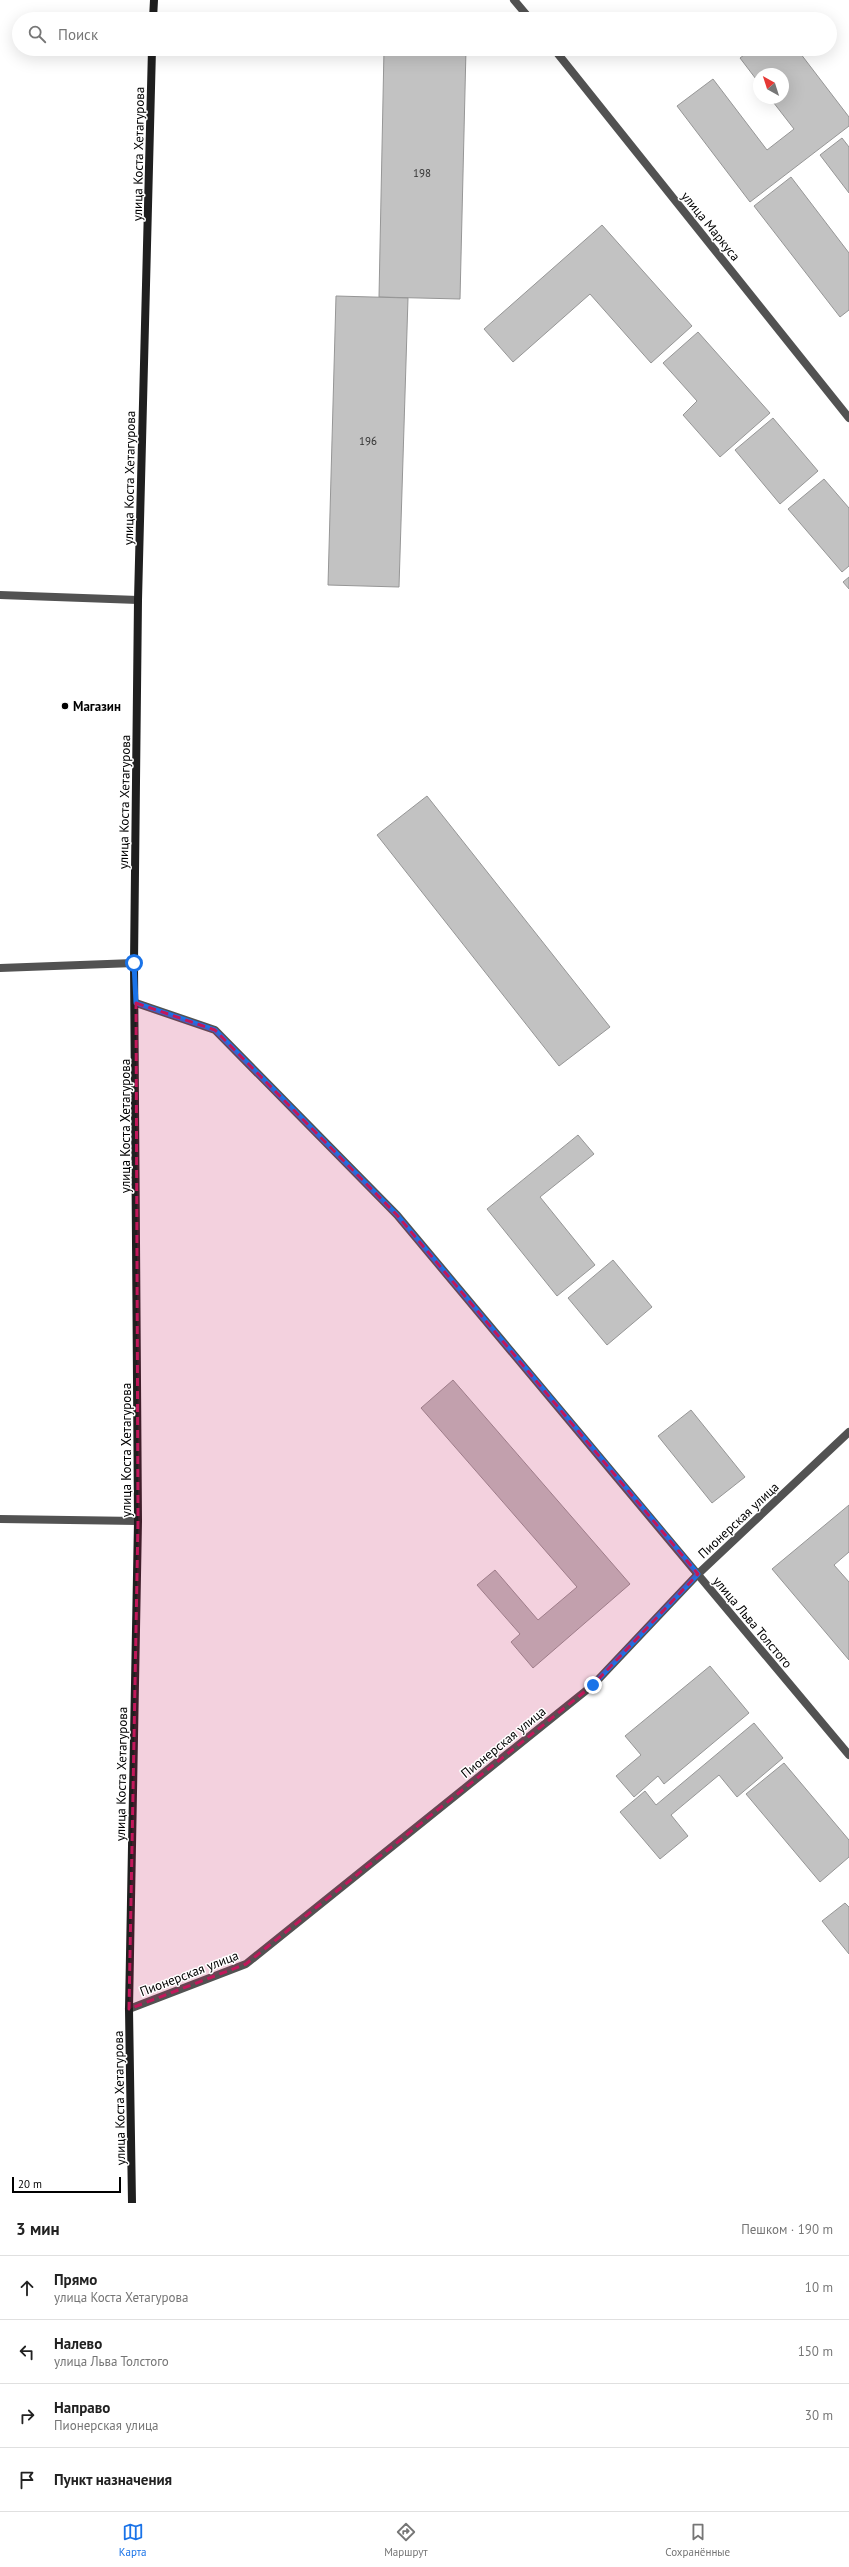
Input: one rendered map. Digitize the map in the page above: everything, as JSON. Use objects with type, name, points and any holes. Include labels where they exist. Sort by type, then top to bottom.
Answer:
[{"type":"main road","points":[[153,12],[154,0]]},
{"type":"main road","name":"улица Коста Хетагурова","points":[[132,2203],[129,2009],[138,1521],[136,1003],[134,963],[138,600],[152,56]]},
{"type":"street","points":[[514,0],[524,12]]},
{"type":"street","name":"улица Маркуса","points":[[560,56],[849,418]]},
{"type":"street","points":[[0,595],[138,600]]},
{"type":"street","points":[[0,968],[134,963]]},
{"type":"street","name":"улица Льва Толстого","points":[[136,1003],[215,1030],[397,1215],[849,1755]]},
{"type":"street","name":"Пионерская улица","points":[[129,2009],[246,1964],[593,1685],[698,1574],[849,1432]]},
{"type":"street","points":[[0,1518],[138,1521]]},
{"type":"highlighted area","points":[[136,1003],[215,1030],[397,1215],[698,1574],[593,1685],[246,1964],[129,2009],[138,1521]]},
{"type":"building","points":[[384,56],[466,56],[460,299],[379,297]]},
{"type":"building","points":[[743,56],[802,56],[849,117],[849,126],[750,202],[677,106],[713,79],[767,150],[794,129],[775,104],[789,104],[789,68],[753,68],[753,75],[740,58]]},
{"type":"building","points":[[842,138],[849,147],[849,193],[820,155]]},
{"type":"building","points":[[791,177],[849,253],[849,310],[840,317],[754,206]]},
{"type":"building","points":[[602,225],[692,326],[651,363],[590,294],[513,362],[484,329]]},
{"type":"building","points":[[336,296],[408,298],[399,587],[328,585]]},
{"type":"building","points":[[698,332],[770,413],[720,457],[683,415],[697,401],[663,363]]},
{"type":"building","points":[[773,418],[818,471],[780,504],[735,450]]},
{"type":"building","points":[[824,479],[849,508],[849,566],[842,572],[788,509]]},
{"type":"building","points":[[849,577],[849,589],[843,582]]},
{"type":"building","points":[[427,796],[610,1027],[559,1066],[377,835]]},
{"type":"building","points":[[578,1135],[594,1154],[540,1197],[595,1265],[557,1296],[487,1209]]},
{"type":"building","points":[[613,1260],[652,1307],[607,1345],[568,1298]]},
{"type":"building","points":[[453,1380],[630,1584],[533,1668],[511,1642],[520,1634],[477,1585],[495,1570],[538,1620],[577,1587],[421,1408]]},
{"type":"building","points":[[691,1410],[745,1477],[712,1503],[658,1436]]},
{"type":"building","points":[[849,1505],[849,1552],[834,1565],[849,1582],[849,1660],[772,1569]]},
{"type":"building","points":[[710,1666],[749,1713],[664,1784],[658,1776],[634,1797],[616,1776],[641,1755],[625,1736]]},
{"type":"building","points":[[754,1723],[783,1758],[737,1797],[719,1775],[671,1815],[688,1836],[660,1859],[620,1812],[645,1791],[656,1805]]},
{"type":"building","points":[[784,1763],[849,1840],[849,1857],[820,1882],[746,1794]]},
{"type":"building","points":[[845,1903],[849,1907],[849,1954],[822,1921]]},
{"type":"place","name":"Магазин","points":[[65,706]]},
{"type":"route","points":[[134,963],[136,1003],[215,1030],[397,1215],[698,1574],[593,1685]]}]
